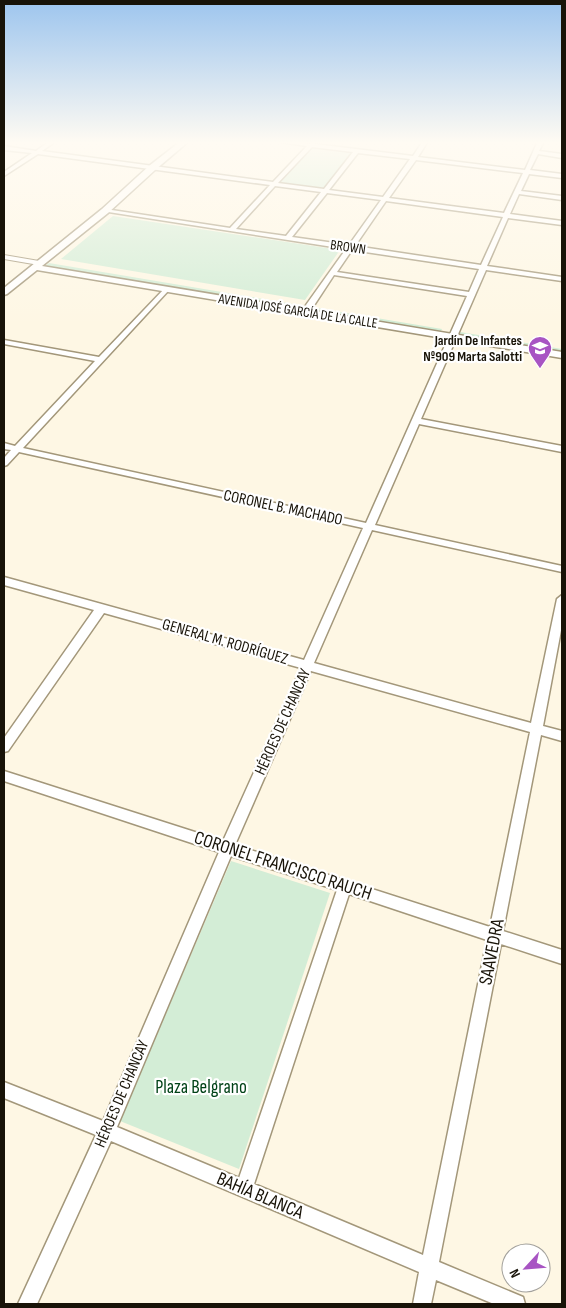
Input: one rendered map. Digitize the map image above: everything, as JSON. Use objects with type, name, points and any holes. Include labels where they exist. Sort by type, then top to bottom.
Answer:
[{"type":"main road","points":[[4,292],[115,202]]},
{"type":"main road","name":"AVENIDA JOSÉ GARCÍA DE LA CALLE","points":[[39,263],[167,289],[454,333],[562,347]]},
{"type":"main road","name":"AVENIDA JOSÉ GARCÍA DE LA CALLE","points":[[39,263],[310,305],[562,355]]},
{"type":"street","points":[[231,230],[257,202]]},
{"type":"street","points":[[288,238],[317,202]]},
{"type":"street","points":[[310,305],[352,248],[382,202]]},
{"type":"street","points":[[406,202],[562,223]]},
{"type":"street","name":"HÉROES DE CHANCAY","points":[[27,1304],[107,1131],[227,848],[513,202]]},
{"type":"street","name":"BROWN","points":[[105,211],[562,279]]},
{"type":"street","name":"AVENIDA JOSÉ GARCÍA DE LA CALLE","points":[[4,257],[39,263]]},
{"type":"street","points":[[333,273],[472,295]]},
{"type":"street","points":[[4,463],[167,289]]},
{"type":"street","points":[[4,342],[100,360]]},
{"type":"street","points":[[417,421],[562,449]]},
{"type":"street","name":"CORONEL B. MACHADO","points":[[4,446],[562,569]]},
{"type":"street","name":"GENERAL M. RODRÍGUEZ","points":[[4,581],[562,736]]},
{"type":"street","name":"SAAVEDRA","points":[[422,1304],[562,599]]},
{"type":"street","points":[[4,747],[102,607]]},
{"type":"street","name":"CORONEL FRANCISCO RAUCH","points":[[4,776],[562,957]]},
{"type":"street","points":[[244,1189],[345,886]]},
{"type":"street","name":"BAHÍA BLANCA","points":[[4,1090],[107,1131],[516,1304]]},
{"type":"green space","points":[[113,216],[340,250],[305,300],[61,259]]},
{"type":"green space","points":[[49,263],[442,329],[440,333],[45,266]]},
{"type":"green space","points":[[460,332],[562,349],[562,353],[458,336]]},
{"type":"green space","name":"Plaza Belgrano","points":[[231,861],[330,893],[239,1169],[120,1121]]},
{"type":"place","name":"Jardín De Infantes Nº909 Marta Salotti","points":[[540,369]]}]
